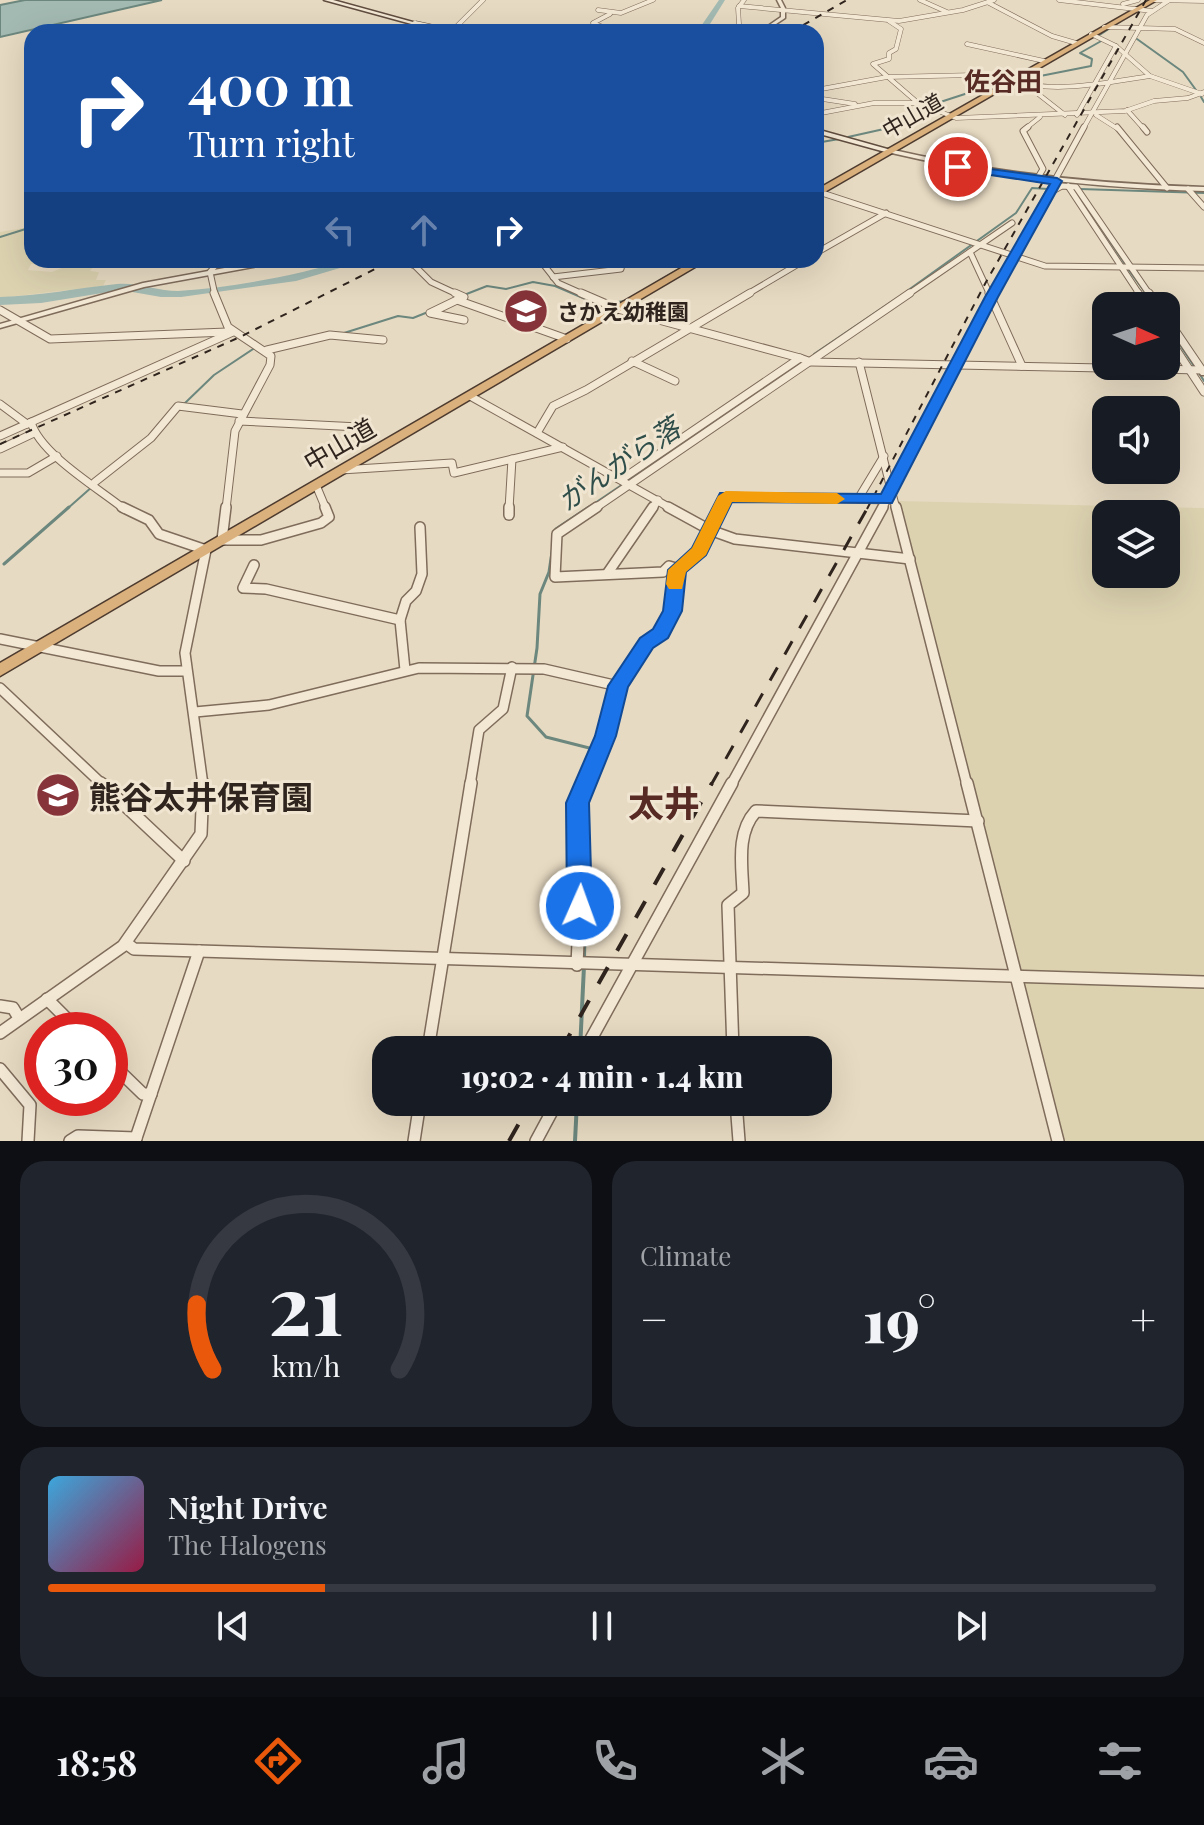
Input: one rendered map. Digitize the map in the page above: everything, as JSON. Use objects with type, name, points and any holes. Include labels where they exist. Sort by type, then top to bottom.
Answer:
[{"type":"highway","name":"中山道","points":[[824,188],[1091,34],[1108,28],[1137,5],[1154,0]]},
{"type":"highway","name":"中山道","points":[[0,670],[688,268]]},
{"type":"main road","points":[[327,0],[415,24]]},
{"type":"main road","points":[[824,134],[889,151]]},
{"type":"street","points":[[458,24],[483,0]]},
{"type":"street","points":[[634,0],[647,2]]},
{"type":"street","points":[[598,10],[621,13],[653,0]]},
{"type":"street","points":[[739,24],[739,6],[744,0]]},
{"type":"street","points":[[774,24],[781,20],[783,8],[779,0]]},
{"type":"street","points":[[920,0],[948,12]]},
{"type":"street","points":[[1059,0],[1137,5],[1152,11]]},
{"type":"street","points":[[1109,0],[1114,5],[1137,5]]},
{"type":"street","points":[[1154,0],[1204,1]]},
{"type":"street","points":[[739,6],[889,21],[948,12],[991,1],[1052,36],[1076,43]]},
{"type":"street","points":[[892,488],[991,297],[1125,54],[1152,11],[1168,1]]},
{"type":"street","points":[[596,24],[593,23],[611,13]]},
{"type":"street","points":[[889,21],[901,29],[896,49],[889,53],[889,59],[873,64],[918,103],[949,117],[1094,114],[1203,94]]},
{"type":"street","points":[[1108,28],[1175,29],[1204,43]]},
{"type":"street","points":[[1139,30],[1146,37]]},
{"type":"street","points":[[1091,34],[1116,46],[1150,76],[1203,94]]},
{"type":"street","points":[[967,44],[1044,61]]},
{"type":"street","points":[[1077,115],[1116,46]]},
{"type":"street","points":[[1028,86],[1095,84],[1150,76]]},
{"type":"street","points":[[824,88],[889,78],[1018,77],[1065,116]]},
{"type":"street","points":[[824,99],[861,105]]},
{"type":"street","points":[[824,112],[861,105],[918,103]]},
{"type":"street","points":[[1127,110],[1147,132]]},
{"type":"street","points":[[1094,114],[1114,124],[1167,188]]},
{"type":"street","points":[[1037,179],[1043,169],[1023,131],[1040,117]]},
{"type":"street","points":[[889,151],[958,167],[1037,179],[1204,189]]},
{"type":"street","points":[[1049,193],[1068,186],[1076,187],[1149,292]]},
{"type":"street","points":[[1068,186],[1138,292]]},
{"type":"street","points":[[1188,189],[1204,207]]},
{"type":"street","points":[[824,194],[1045,266],[1204,268]]},
{"type":"street","points":[[824,248],[886,213]]},
{"type":"street","points":[[625,481],[811,362],[1012,223]]},
{"type":"street","points":[[970,252],[1022,366]]},
{"type":"street","points":[[210,272],[213,268]]},
{"type":"street","points":[[0,326],[122,290],[233,268]]},
{"type":"street","points":[[417,268],[431,282],[464,297],[430,313],[464,320]]},
{"type":"street","points":[[546,268],[570,290],[618,309],[811,362],[1203,371]]},
{"type":"street","points":[[553,277],[621,268]]},
{"type":"street","points":[[537,433],[553,406],[586,390],[791,268]]},
{"type":"street","points":[[210,272],[222,313],[232,332]]},
{"type":"street","points":[[457,300],[567,339]]},
{"type":"street","points":[[0,310],[50,339],[232,332],[267,350],[271,356],[270,365],[235,431],[222,540],[261,540],[321,523],[329,517],[316,485]]},
{"type":"street","points":[[0,436],[232,332]]},
{"type":"street","points":[[267,350],[330,335],[383,340]]},
{"type":"street","points":[[1180,337],[1203,371]]},
{"type":"street","points":[[1180,355],[1204,392]]},
{"type":"street","points":[[679,569],[669,566],[663,572],[555,577],[557,534],[625,481],[800,358]]},
{"type":"street","points":[[632,361],[675,381]]},
{"type":"street","points":[[859,362],[892,488],[891,500],[910,559],[1058,1141]]},
{"type":"street","points":[[470,396],[710,530],[735,539],[910,559]]},
{"type":"street","points":[[0,404],[29,423],[34,433],[57,456],[95,482],[130,513],[149,520],[159,534],[206,550],[185,653],[185,671],[195,712],[204,812],[201,834],[126,943],[0,1033]]},
{"type":"street","points":[[95,482],[151,438],[178,406],[240,418],[332,428],[359,427]]},
{"type":"street","points":[[0,449],[34,433]]},
{"type":"street","points":[[341,470],[452,463],[454,473],[563,447]]},
{"type":"street","points":[[0,473],[28,473],[57,456]]},
{"type":"street","points":[[858,499],[884,456]]},
{"type":"street","points":[[509,515],[512,459]]},
{"type":"street","points":[[577,965],[581,876],[577,803],[605,736],[618,686],[647,643],[661,633],[672,611],[679,569],[699,551],[726,496],[891,500]]},
{"type":"street","points":[[607,574],[658,500]]},
{"type":"street","points":[[593,1036],[891,500]]},
{"type":"street","points":[[405,670],[400,620],[406,601],[416,591],[422,574],[420,527]]},
{"type":"street","points":[[254,565],[243,588],[266,589],[400,620]]},
{"type":"street","points":[[0,639],[159,671],[185,671]]},
{"type":"street","points":[[430,1036],[479,730],[503,709],[512,667]]},
{"type":"street","points":[[195,712],[269,705],[405,670],[544,669],[618,686]]},
{"type":"street","points":[[0,688],[184,861]]},
{"type":"street","points":[[732,1036],[728,905],[743,893],[743,836],[750,816],[756,811],[978,821]]},
{"type":"street","points":[[126,943],[134,949],[1204,982]]},
{"type":"street","points":[[70,1141],[78,1136],[135,1139],[199,951]]},
{"type":"street","points":[[47,999],[60,1012]]},
{"type":"street","points":[[0,1006],[13,1008],[19,1018]]},
{"type":"street","points":[[0,1069],[30,1105],[28,1141]]},
{"type":"street","points":[[128,1079],[143,1094],[151,1094]]},
{"type":"street","points":[[414,1141],[418,1116]]},
{"type":"street","points":[[536,1141],[549,1116]]},
{"type":"street","points":[[737,1116],[739,1141]]},
{"type":"shaded area","points":[[24,228],[24,268],[28,270],[52,272],[62,268],[92,268],[90,271],[99,272],[96,280],[106,280],[103,286],[0,298],[0,232]]},
{"type":"shaded area","points":[[898,501],[1092,505],[1092,588],[1180,588],[1180,507],[1204,508],[1204,1141],[1063,1141]]},
{"type":"water","points":[[25,0],[162,0],[57,24],[24,24],[24,32],[0,37],[0,5]]},
{"type":"waterway","points":[[706,24],[722,0]]},
{"type":"waterway","points":[[1098,36],[1121,21]]},
{"type":"waterway","points":[[1137,39],[1183,72],[1196,90]]},
{"type":"waterway","points":[[1020,80],[1091,66],[1092,59],[1080,53],[1103,40]]},
{"type":"waterway","points":[[928,106],[1008,80]]},
{"type":"waterway","points":[[1201,97],[1204,102]]},
{"type":"waterway","points":[[848,137],[893,127],[906,116]]},
{"type":"waterway","points":[[824,142],[839,139]]},
{"type":"waterway","name":"がんがら落","points":[[907,291],[1016,213],[1032,188],[1048,189]]},
{"type":"waterway","name":"がんがら落","points":[[1080,189],[1204,193]]},
{"type":"waterway","points":[[1077,192],[1125,264]]},
{"type":"waterway","points":[[0,237],[24,230]]},
{"type":"waterway","points":[[0,301],[41,299],[121,287],[181,294],[296,278],[332,268]]},
{"type":"waterway","points":[[652,285],[681,268]]},
{"type":"waterway","points":[[1128,269],[1145,292]]},
{"type":"waterway","points":[[464,295],[487,286],[506,289],[533,282],[555,286],[597,304]]},
{"type":"waterway","name":"がんがら落","points":[[814,354],[897,298]]},
{"type":"waterway","points":[[609,303],[625,301]]},
{"type":"waterway","points":[[344,333],[398,316],[413,318],[428,312]]},
{"type":"waterway","points":[[1180,345],[1194,366]]},
{"type":"waterway","points":[[184,404],[214,375],[256,347]]},
{"type":"waterway","points":[[1199,373],[1204,381]]},
{"type":"waterway","name":"がんがら落","points":[[586,509],[715,422]]},
{"type":"waterway","points":[[67,509],[93,486]]},
{"type":"waterway","points":[[4,564],[69,507]]},
{"type":"waterway","name":"がんがら落","points":[[556,529],[586,509]]},
{"type":"waterway","name":"がんがら落","points":[[552,552],[549,572],[540,594],[537,648],[527,716],[546,737],[605,752],[591,785]]},
{"type":"waterway","name":"がんがら落","points":[[588,791],[591,783]]},
{"type":"waterway","name":"がんがら落","points":[[584,958],[585,910]]},
{"type":"waterway","name":"がんがら落","points":[[581,1036],[584,966]]},
{"type":"waterway","name":"がんがら落","points":[[575,1141],[576,1116]]},
{"type":"railway","points":[[805,24],[847,0]]},
{"type":"railway","points":[[867,509],[986,282],[1146,0]]},
{"type":"railway","points":[[0,444],[240,337],[377,268]]},
{"type":"railway","points":[[711,785],[868,507]]},
{"type":"railway","points":[[569,1036],[712,783]]},
{"type":"railway","points":[[509,1141],[523,1116]]},
{"type":"slow traffic","points":[[675,584],[677,570],[699,551],[726,496],[837,499]]},
{"type":"place","name":"さかえ幼稚園","points":[[526,311]]},
{"type":"place","name":"熊谷太井保育園","points":[[58,795]]},
{"type":"district","name":"佐谷田","points":[[1003,80]]},
{"type":"district","name":"太井","points":[[664,802]]},
{"type":"route","points":[[580,906],[577,803],[605,736],[618,686],[647,643],[661,633],[672,611],[677,570],[699,551],[726,496],[886,500],[991,297],[1057,181],[958,167]]}]
